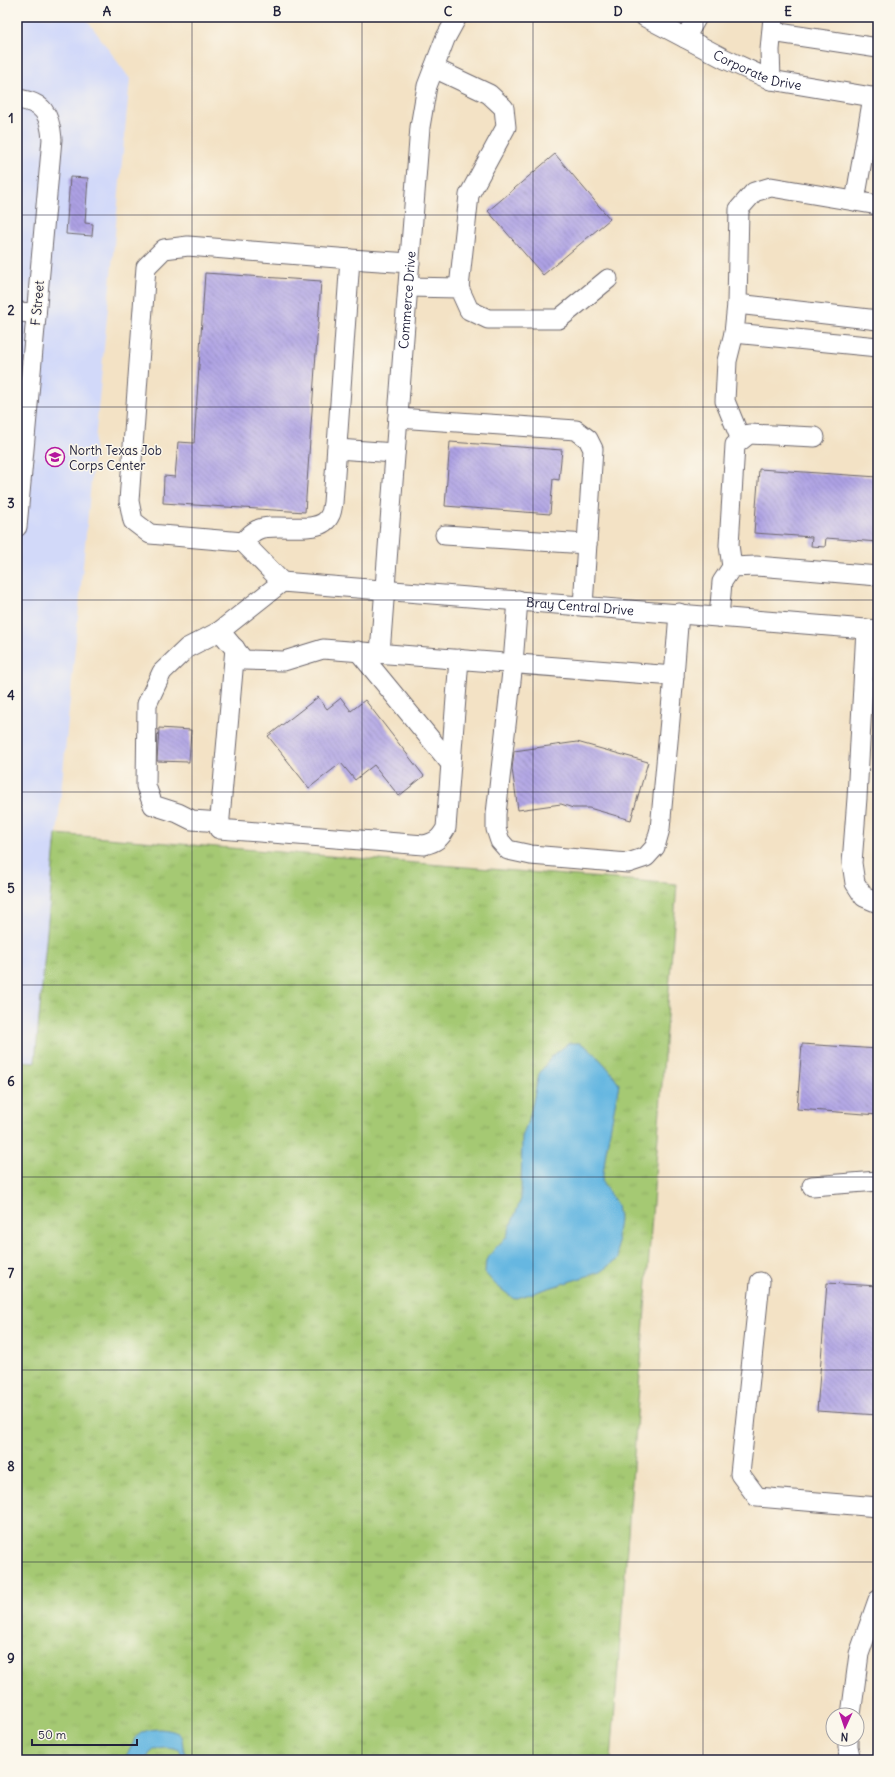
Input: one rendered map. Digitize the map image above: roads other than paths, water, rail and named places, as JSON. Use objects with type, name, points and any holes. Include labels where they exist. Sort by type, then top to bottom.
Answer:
[{"type":"street","name":"Commerce Drive","points":[[380,652],[420,127],[427,86],[445,39],[457,17]]},
{"type":"street","name":"Corporate Drive","points":[[646,17],[725,59],[771,80],[875,98]]},
{"type":"street","points":[[685,38],[697,17]]},
{"type":"street","points":[[771,80],[770,50],[772,24],[878,48]]},
{"type":"street","points":[[434,68],[489,94],[504,108],[506,127],[469,195],[458,288],[468,310],[488,319],[559,319],[608,279]]},
{"type":"street","points":[[855,201],[875,98]]},
{"type":"street","name":"F Street","points":[[17,99],[29,100],[43,109],[48,118],[52,139],[17,527]]},
{"type":"street","points":[[741,440],[725,401],[727,361],[734,333],[737,304],[739,209],[754,192],[771,187],[878,206]]},
{"type":"street","points":[[220,822],[192,820],[178,813],[153,805],[146,786],[148,704],[162,672],[187,648],[220,631],[282,582],[243,542],[150,534],[133,521],[129,501],[146,267],[164,249],[188,246],[410,263]]},
{"type":"street","points":[[243,542],[258,529],[311,527],[321,524],[330,516],[333,503],[350,259]]},
{"type":"street","points":[[408,287],[458,288]]},
{"type":"street","points":[[737,304],[878,320]]},
{"type":"street","points":[[17,312],[36,314]]},
{"type":"street","points":[[734,333],[878,347]]},
{"type":"street","points":[[398,418],[576,430],[588,439],[593,449],[583,606]]},
{"type":"street","points":[[719,617],[722,582],[732,567],[729,545],[735,444],[749,434],[815,437]]},
{"type":"street","points":[[336,449],[395,453]]},
{"type":"street","points":[[445,535],[587,544]]},
{"type":"street","points":[[732,567],[756,566],[878,576]]},
{"type":"street","name":"Bray Central Drive","points":[[282,582],[679,613],[872,630]]},
{"type":"street","points":[[518,600],[513,663],[496,814],[496,829],[500,841],[508,850],[531,855],[628,863],[646,858],[655,848],[660,829],[679,613]]},
{"type":"street","points":[[872,630],[852,863],[855,883],[864,897],[878,903]]},
{"type":"street","points":[[220,631],[236,648],[244,660],[284,661],[323,649],[380,652],[674,676]]},
{"type":"street","points":[[236,648],[219,829],[424,845],[434,843],[440,839],[446,828],[459,659]]},
{"type":"street","points":[[358,651],[451,764]]},
{"type":"street","points":[[812,1186],[878,1181]]},
{"type":"street","points":[[760,1282],[740,1474],[757,1497],[878,1507]]},
{"type":"street","points":[[852,1707],[859,1654],[878,1600]]},
{"type":"street","points":[[848,1747],[851,1760]]},
{"type":"water","points":[[569,1043],[579,1043],[589,1049],[607,1067],[619,1084],[606,1151],[602,1182],[617,1205],[619,1219],[617,1233],[618,1259],[600,1272],[514,1299],[496,1285],[485,1273],[486,1260],[497,1246],[506,1238],[521,1199],[522,1137],[530,1115],[539,1074],[553,1055]]},
{"type":"water","points":[[160,1729],[177,1733],[181,1736],[183,1749],[190,1760],[183,1760],[180,1750],[165,1747],[152,1751],[146,1760],[123,1760],[140,1734],[151,1730]]},
{"type":"place","name":"North Texas Job Corps Center","points":[[55,457]]}]
